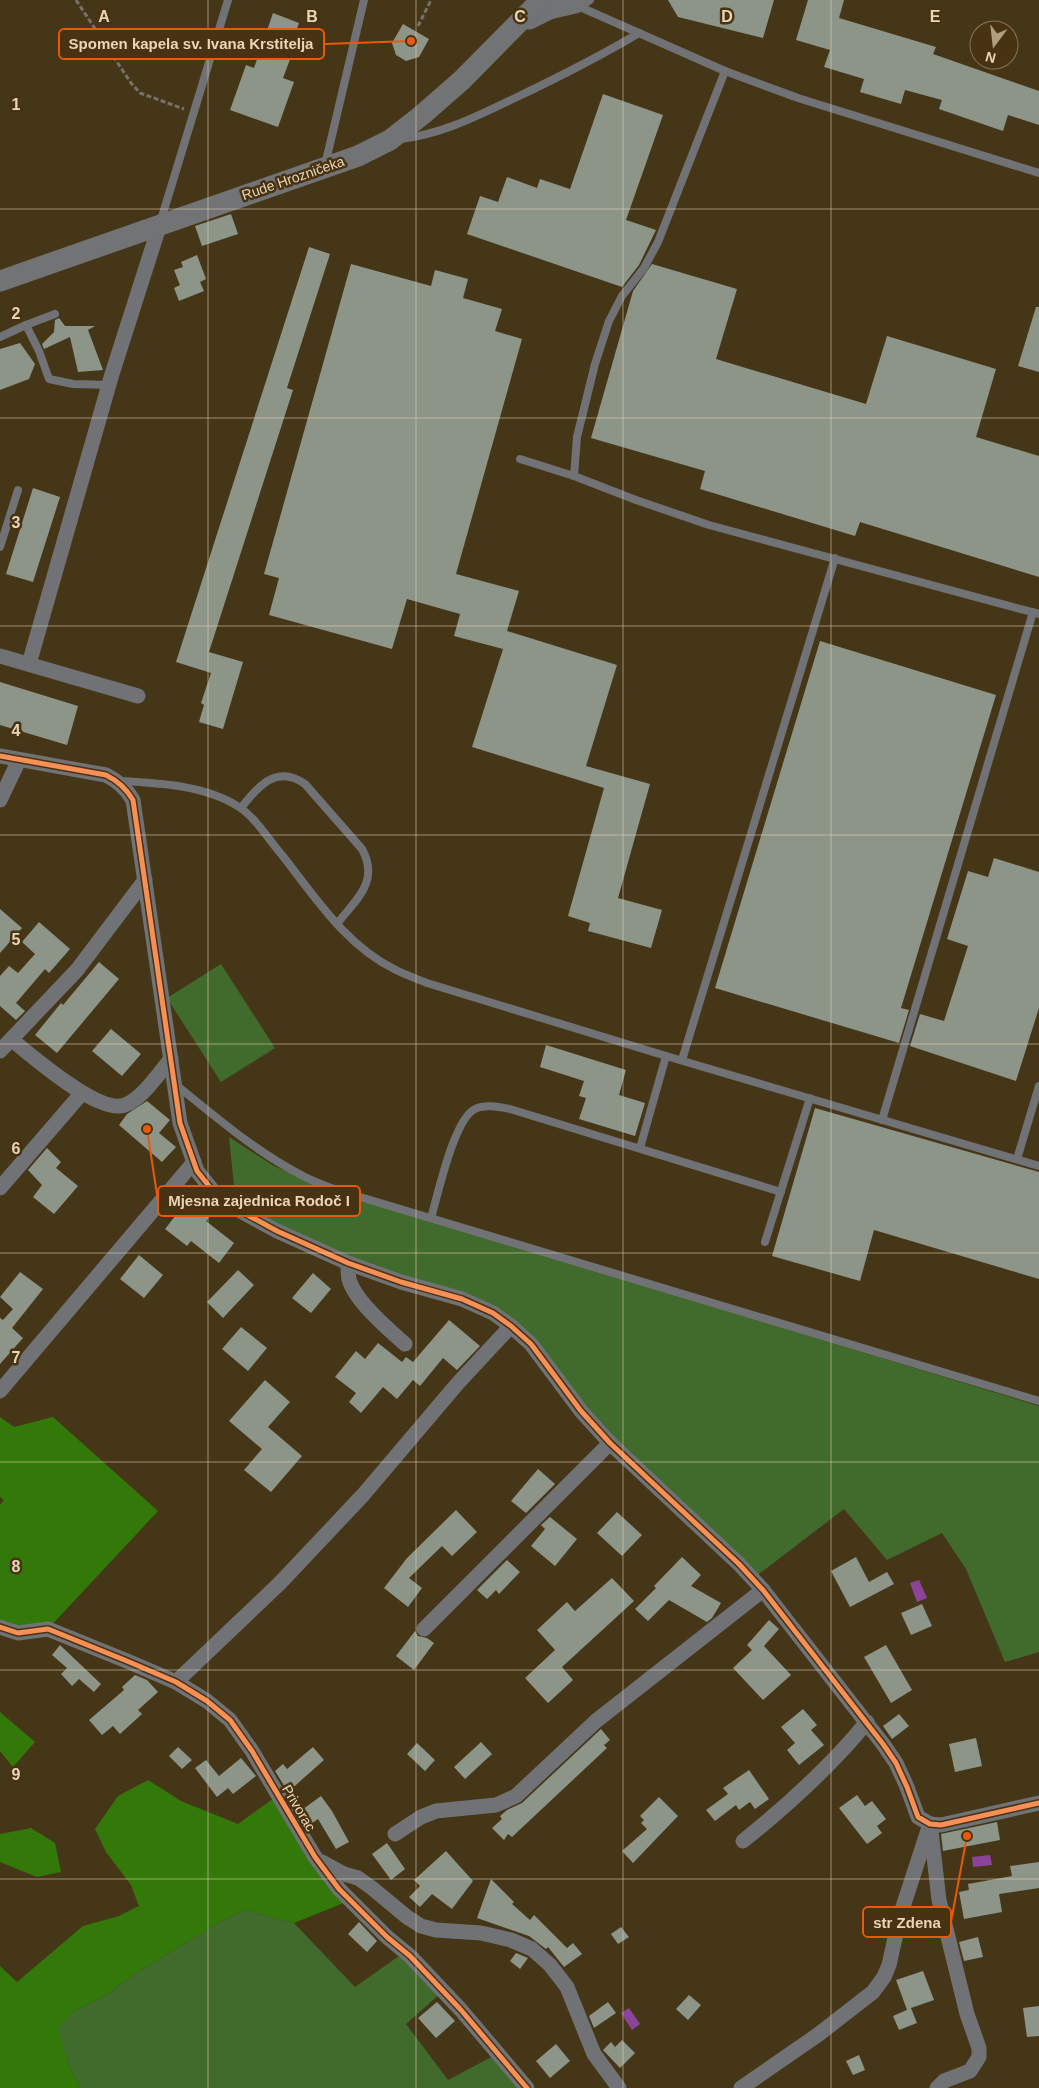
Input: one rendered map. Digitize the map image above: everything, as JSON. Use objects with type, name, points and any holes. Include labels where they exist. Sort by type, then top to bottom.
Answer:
[{"type":"street","name":"Rude Hrozničeka","points":[[0,281],[358,156],[390,140],[462,80],[541,0]]},
{"type":"street","points":[[510,31],[538,13],[560,6],[580,3]]},
{"type":"street","points":[[29,664],[108,385],[160,224]]},
{"type":"street","points":[[0,656],[138,696]]},
{"type":"street","points":[[0,756],[106,775],[128,790],[133,800],[180,1123],[197,1171],[213,1191],[233,1207],[277,1231],[348,1263],[401,1282],[462,1299],[493,1313],[511,1326],[531,1344],[581,1411],[610,1443],[725,1551],[763,1590],[867,1722],[896,1763],[918,1817],[930,1824],[953,1823],[1039,1803]]},
{"type":"street","points":[[0,800],[19,760]]},
{"type":"street","points":[[0,1052],[77,970],[145,880]]},
{"type":"street","points":[[12,1040],[82,1093],[106,1105],[117,1107],[126,1105],[138,1098],[171,1060]]},
{"type":"street","points":[[0,1188],[82,1093]]},
{"type":"street","points":[[0,1391],[194,1162]]},
{"type":"street","points":[[348,1263],[349,1280],[361,1299],[377,1319],[405,1344]]},
{"type":"street","points":[[176,1682],[286,1576],[363,1495],[458,1383],[511,1326]]},
{"type":"street","points":[[424,1629],[610,1443]]},
{"type":"street","points":[[395,1834],[421,1817],[436,1811],[496,1805],[516,1796],[596,1722],[763,1590]]},
{"type":"street","name":"Privorac","points":[[0,1627],[18,1633],[48,1629],[176,1682],[207,1701],[230,1720],[252,1751],[315,1857],[354,1906],[410,1956],[456,2004],[527,2088]]},
{"type":"street","points":[[743,1841],[781,1810],[826,1768],[867,1722]]},
{"type":"street","points":[[741,2088],[819,2034],[873,1992],[884,1977],[889,1965],[900,1916],[930,1824]]},
{"type":"street","points":[[930,1824],[939,1900],[967,2014],[979,2048],[979,2057],[970,2070],[944,2081],[937,2088]]},
{"type":"street","points":[[315,1857],[344,1874],[358,1878],[407,1918],[421,1926],[436,1930],[481,1933],[511,1940],[532,1949],[550,1965],[567,1987],[594,2054],[619,2088]]},
{"type":"lane","points":[[160,224],[228,0]]},
{"type":"lane","points":[[325,167],[364,0]]},
{"type":"lane","points":[[580,3],[639,32],[725,70],[798,98],[1039,173]]},
{"type":"lane","points":[[390,140],[426,136],[474,118],[585,65],[639,32]]},
{"type":"lane","points":[[574,476],[577,437],[595,364],[609,321],[622,296],[644,268],[658,242],[725,70]]},
{"type":"lane","points":[[0,337],[55,314]]},
{"type":"lane","points":[[26,325],[39,351],[49,379],[73,384],[108,385]]},
{"type":"lane","points":[[520,459],[709,524],[1036,613],[882,1120]]},
{"type":"lane","points":[[0,547],[18,490]]},
{"type":"lane","points":[[682,1060],[835,558]]},
{"type":"lane","points":[[241,808],[258,787],[276,777],[286,775],[296,778],[305,784],[362,849],[369,862],[368,880],[337,924]]},
{"type":"lane","points":[[117,781],[146,782],[209,793],[241,808],[255,822],[337,924],[368,952],[394,970],[419,980],[666,1056],[1039,1166]]},
{"type":"lane","points":[[640,1148],[666,1056]]},
{"type":"lane","points":[[174,1084],[246,1140],[282,1164],[306,1178],[337,1190],[1039,1402]]},
{"type":"lane","points":[[1017,1160],[1039,1086]]},
{"type":"lane","points":[[765,1242],[810,1098]]},
{"type":"lane","points":[[431,1218],[458,1130],[465,1116],[476,1108],[492,1106],[510,1109],[781,1192]]},
{"type":"path","points":[[76,0],[131,83],[140,93],[194,112]]},
{"type":"path","points":[[418,26],[431,0]]},
{"type":"green space","points":[[221,964],[275,1048],[221,1082],[167,998]]},
{"type":"green space","points":[[229,1137],[274,1166],[321,1187],[1039,1406],[1039,1652],[1005,1662],[966,1569],[942,1533],[887,1560],[844,1509],[755,1577],[612,1435],[569,1388],[524,1331],[352,1260],[236,1205]]},
{"type":"green space","points":[[0,1417],[14,1427],[53,1417],[158,1511],[48,1629],[0,1623],[0,1505],[4,1500],[0,1497]]},
{"type":"green space","points":[[0,1712],[35,1742],[13,1767],[0,1751]]},
{"type":"green space","points":[[148,1780],[181,1801],[238,1824],[274,1798],[346,1902],[294,1923],[245,1910],[225,1919],[133,1975],[105,1996],[72,2012],[58,2029],[69,2066],[81,2088],[0,2088],[0,1966],[17,1982],[83,1926],[119,1916],[139,1906],[131,1885],[106,1852],[95,1829],[118,1796]]},
{"type":"green space","points":[[31,1828],[55,1843],[61,1872],[37,1877],[0,1862],[0,1834]]},
{"type":"green space","points":[[245,1910],[294,1923],[355,1987],[399,1956],[441,1993],[406,2024],[448,2080],[499,2053],[527,2088],[81,2088],[69,2066],[57,2029],[72,2012],[105,1996],[133,1975],[225,1919]]},
{"type":"shaded area","points":[[919,1580],[927,1598],[917,1602],[910,1583]]},
{"type":"shaded area","points":[[990,1855],[992,1865],[973,1867],[972,1857]]},
{"type":"shaded area","points":[[629,2008],[640,2024],[632,2030],[621,2013]]},
{"type":"building","points":[[668,0],[774,0],[763,38],[678,17]]},
{"type":"building","points":[[808,0],[844,0],[839,18],[936,47],[933,54],[969,67],[969,70],[979,70],[1039,91],[1039,125],[1008,115],[1003,131],[939,109],[942,100],[905,90],[901,104],[860,92],[864,79],[824,67],[830,50],[796,40]]},
{"type":"building","points":[[273,13],[299,23],[293,40],[299,43],[295,55],[292,54],[283,78],[294,82],[278,127],[230,110],[246,65],[254,68]]},
{"type":"building","points":[[403,24],[429,39],[419,57],[406,61],[396,55],[392,43]]},
{"type":"building","points":[[603,94],[663,115],[626,220],[656,230],[639,265],[622,287],[467,234],[480,196],[498,202],[507,177],[537,188],[540,179],[570,189]]},
{"type":"building","points":[[231,214],[238,234],[202,246],[195,226]]},
{"type":"building","points":[[309,247],[330,254],[287,388],[293,390],[209,652],[243,662],[223,729],[199,722],[204,705],[201,703],[211,673],[176,662]]},
{"type":"building","points":[[197,255],[206,279],[200,282],[204,291],[179,301],[174,288],[180,285],[174,270],[183,267],[181,262]]},
{"type":"building","points":[[351,264],[431,286],[435,270],[468,279],[463,298],[502,309],[495,331],[522,339],[456,574],[519,591],[507,631],[617,665],[586,766],[650,784],[618,898],[662,910],[651,948],[588,931],[590,923],[568,916],[604,788],[472,747],[503,649],[454,636],[460,614],[407,599],[392,649],[269,615],[279,578],[264,574]]},
{"type":"building","points":[[652,264],[737,289],[716,359],[866,404],[887,336],[996,369],[976,437],[1039,456],[1039,577],[860,522],[855,536],[700,489],[705,471],[591,438],[633,291]]},
{"type":"building","points":[[1036,307],[1039,307],[1039,372],[1018,366]]},
{"type":"building","points":[[59,318],[65,326],[95,326],[88,330],[103,370],[78,372],[70,337],[44,349],[42,344],[54,332],[55,320]]},
{"type":"building","points":[[20,343],[35,364],[29,379],[0,390],[0,349]]},
{"type":"building","points":[[33,488],[60,497],[33,582],[6,574]]},
{"type":"building","points":[[820,641],[996,695],[901,1008],[909,1010],[899,1043],[715,988]]},
{"type":"building","points":[[0,682],[78,706],[67,745],[0,725]]},
{"type":"building","points":[[994,858],[1039,872],[1039,1008],[1016,1081],[910,1046],[920,1014],[944,1021],[968,946],[947,939],[968,871],[988,877]]},
{"type":"building","points":[[0,909],[22,928],[0,953]]},
{"type":"building","points":[[39,922],[70,949],[49,973],[45,969],[16,1003],[25,1011],[16,1020],[0,1006],[0,976],[9,966],[18,973],[35,954],[22,942]]},
{"type":"building","points":[[99,962],[119,979],[57,1053],[35,1035],[61,1003],[63,1005]]},
{"type":"building","points":[[111,1029],[141,1054],[122,1076],[92,1051]]},
{"type":"building","points":[[546,1045],[626,1070],[619,1095],[645,1103],[635,1136],[579,1119],[586,1098],[579,1096],[584,1081],[540,1067]]},
{"type":"building","points":[[147,1101],[170,1120],[159,1133],[176,1147],[162,1162],[119,1125],[127,1114]]},
{"type":"building","points":[[815,1108],[1039,1172],[1039,1279],[874,1230],[860,1281],[772,1256]]},
{"type":"building","points":[[47,1148],[61,1162],[56,1168],[78,1186],[54,1214],[33,1197],[42,1185],[28,1170]]},
{"type":"building","points":[[187,1201],[209,1217],[206,1221],[234,1243],[219,1263],[191,1241],[187,1246],[165,1229]]},
{"type":"building","points":[[139,1255],[163,1275],[144,1298],[120,1279]]},
{"type":"building","points":[[238,1270],[254,1285],[223,1318],[207,1302]]},
{"type":"building","points":[[20,1272],[43,1289],[12,1328],[23,1338],[0,1364],[0,1318],[3,1320],[13,1309],[0,1297]]},
{"type":"building","points":[[313,1273],[331,1289],[311,1313],[292,1298]]},
{"type":"building","points":[[449,1320],[480,1346],[457,1370],[443,1358],[420,1386],[413,1380],[397,1399],[383,1387],[361,1413],[349,1402],[356,1393],[335,1377],[356,1351],[365,1359],[378,1343],[402,1362],[406,1357],[413,1362]]},
{"type":"building","points":[[241,1327],[267,1348],[248,1371],[222,1349]]},
{"type":"building","points":[[265,1380],[290,1402],[268,1427],[302,1456],[271,1492],[244,1470],[262,1449],[229,1421]]},
{"type":"building","points":[[538,1469],[555,1484],[526,1513],[511,1501]]},
{"type":"building","points":[[456,1510],[477,1532],[452,1556],[442,1546],[409,1578],[422,1588],[408,1607],[384,1588],[407,1558]]},
{"type":"building","points":[[617,1512],[642,1535],[622,1556],[597,1533]]},
{"type":"building","points":[[550,1517],[577,1539],[555,1566],[531,1546],[545,1529],[541,1525]]},
{"type":"building","points":[[682,1557],[701,1575],[691,1586],[721,1603],[712,1618],[707,1622],[669,1600],[648,1621],[635,1609]]},
{"type":"building","points":[[856,1557],[869,1582],[887,1572],[894,1584],[850,1607],[831,1571]]},
{"type":"building","points":[[507,1560],[520,1572],[499,1594],[496,1590],[487,1599],[477,1590]]},
{"type":"building","points":[[612,1578],[634,1601],[562,1667],[573,1680],[548,1703],[525,1678],[555,1650],[537,1630],[567,1602],[575,1611]]},
{"type":"building","points":[[922,1604],[932,1626],[911,1635],[901,1613]]},
{"type":"building","points":[[769,1620],[779,1629],[764,1646],[791,1675],[763,1700],[733,1668],[752,1650],[747,1645]]},
{"type":"building","points":[[415,1631],[418,1636],[427,1638],[434,1643],[414,1670],[396,1656]]},
{"type":"building","points":[[60,1645],[101,1684],[94,1692],[79,1679],[72,1686],[61,1674],[67,1668],[52,1655]]},
{"type":"building","points":[[886,1645],[912,1690],[891,1703],[864,1657]]},
{"type":"building","points":[[135,1675],[147,1680],[158,1692],[138,1710],[142,1714],[120,1734],[113,1726],[102,1735],[89,1720],[124,1690],[122,1687]]},
{"type":"building","points":[[803,1709],[817,1725],[811,1730],[824,1745],[799,1765],[787,1750],[795,1743],[781,1727]]},
{"type":"building","points":[[899,1714],[909,1726],[892,1739],[883,1726]]},
{"type":"building","points":[[601,1729],[610,1740],[604,1745],[607,1748],[512,1837],[508,1834],[504,1840],[492,1828],[502,1819],[500,1816],[507,1810],[522,1803]]},
{"type":"building","points":[[976,1738],[982,1766],[955,1772],[949,1744]]},
{"type":"building","points":[[481,1742],[492,1754],[465,1779],[454,1767]]},
{"type":"building","points":[[417,1743],[435,1760],[425,1771],[407,1754]]},
{"type":"building","points":[[178,1747],[192,1760],[182,1769],[169,1756]]},
{"type":"building","points":[[313,1747],[324,1760],[288,1792],[275,1771],[283,1764],[287,1769]]},
{"type":"building","points":[[241,1758],[256,1776],[233,1794],[228,1788],[217,1797],[195,1768],[206,1760],[219,1776]]},
{"type":"building","points":[[749,1770],[769,1799],[755,1809],[750,1802],[739,1810],[736,1805],[715,1821],[706,1810],[728,1794],[723,1788]]},
{"type":"building","points":[[857,1795],[865,1806],[872,1801],[886,1819],[877,1826],[882,1833],[867,1844],[839,1808]]},
{"type":"building","points":[[321,1796],[332,1811],[349,1842],[336,1849],[318,1819],[308,1826],[299,1812]]},
{"type":"building","points":[[659,1797],[678,1816],[633,1863],[622,1851],[647,1829],[641,1823],[644,1820],[640,1816]]},
{"type":"building","points":[[997,1822],[1000,1840],[943,1851],[941,1834]]},
{"type":"building","points":[[387,1843],[405,1869],[391,1880],[372,1854]]},
{"type":"building","points":[[446,1851],[473,1881],[452,1909],[432,1894],[420,1907],[409,1897],[420,1886],[414,1880]]},
{"type":"building","points":[[1039,1862],[1039,1888],[999,1894],[1002,1912],[964,1919],[959,1892],[969,1890],[968,1884],[1012,1876],[1010,1866]]},
{"type":"building","points":[[491,1879],[514,1902],[512,1904],[530,1920],[534,1915],[567,1948],[573,1943],[582,1954],[564,1967],[548,1947],[546,1949],[529,1936],[477,1918]]},
{"type":"building","points":[[359,1922],[377,1941],[367,1952],[348,1934]]},
{"type":"building","points":[[621,1927],[629,1937],[618,1944],[611,1934]]},
{"type":"building","points":[[978,1937],[983,1957],[964,1961],[959,1942]]},
{"type":"building","points":[[516,1953],[528,1958],[520,1969],[510,1961]]},
{"type":"building","points":[[923,1971],[934,2000],[911,2008],[917,2023],[899,2030],[893,2016],[907,2010],[896,1980]]},
{"type":"building","points":[[689,1995],[701,2005],[688,2020],[676,2009]]},
{"type":"building","points":[[437,2002],[455,2021],[436,2038],[418,2018]]},
{"type":"building","points":[[608,2002],[616,2013],[594,2028],[589,2016]]},
{"type":"building","points":[[1039,2006],[1039,2036],[1027,2037],[1023,2008]]},
{"type":"building","points":[[622,2040],[635,2053],[620,2068],[603,2050],[611,2042],[615,2047]]},
{"type":"building","points":[[556,2044],[570,2061],[550,2078],[536,2061]]},
{"type":"building","points":[[859,2055],[865,2070],[853,2075],[846,2061]]},
{"type":"cycle path","points":[[0,756],[106,775],[121,785],[133,800],[180,1123],[197,1171],[213,1191],[233,1207],[277,1231],[348,1263],[401,1282],[462,1299],[493,1313],[511,1326],[531,1344],[581,1411],[610,1443],[739,1564],[763,1590],[896,1763],[918,1817],[930,1824],[941,1825],[1039,1803]]},
{"type":"cycle path","points":[[0,1627],[18,1633],[48,1629],[176,1682],[207,1701],[230,1720],[252,1751],[315,1857],[339,1889],[387,1937],[410,1956],[461,2010],[527,2088]]},
{"type":"place","name":"Spomen kapela sv. Ivana Krstitelja","points":[[411,41]]},
{"type":"place","name":"Mjesna zajednica Rodoč I","points":[[147,1129]]},
{"type":"place","name":"str Zdena","points":[[967,1836]]}]
